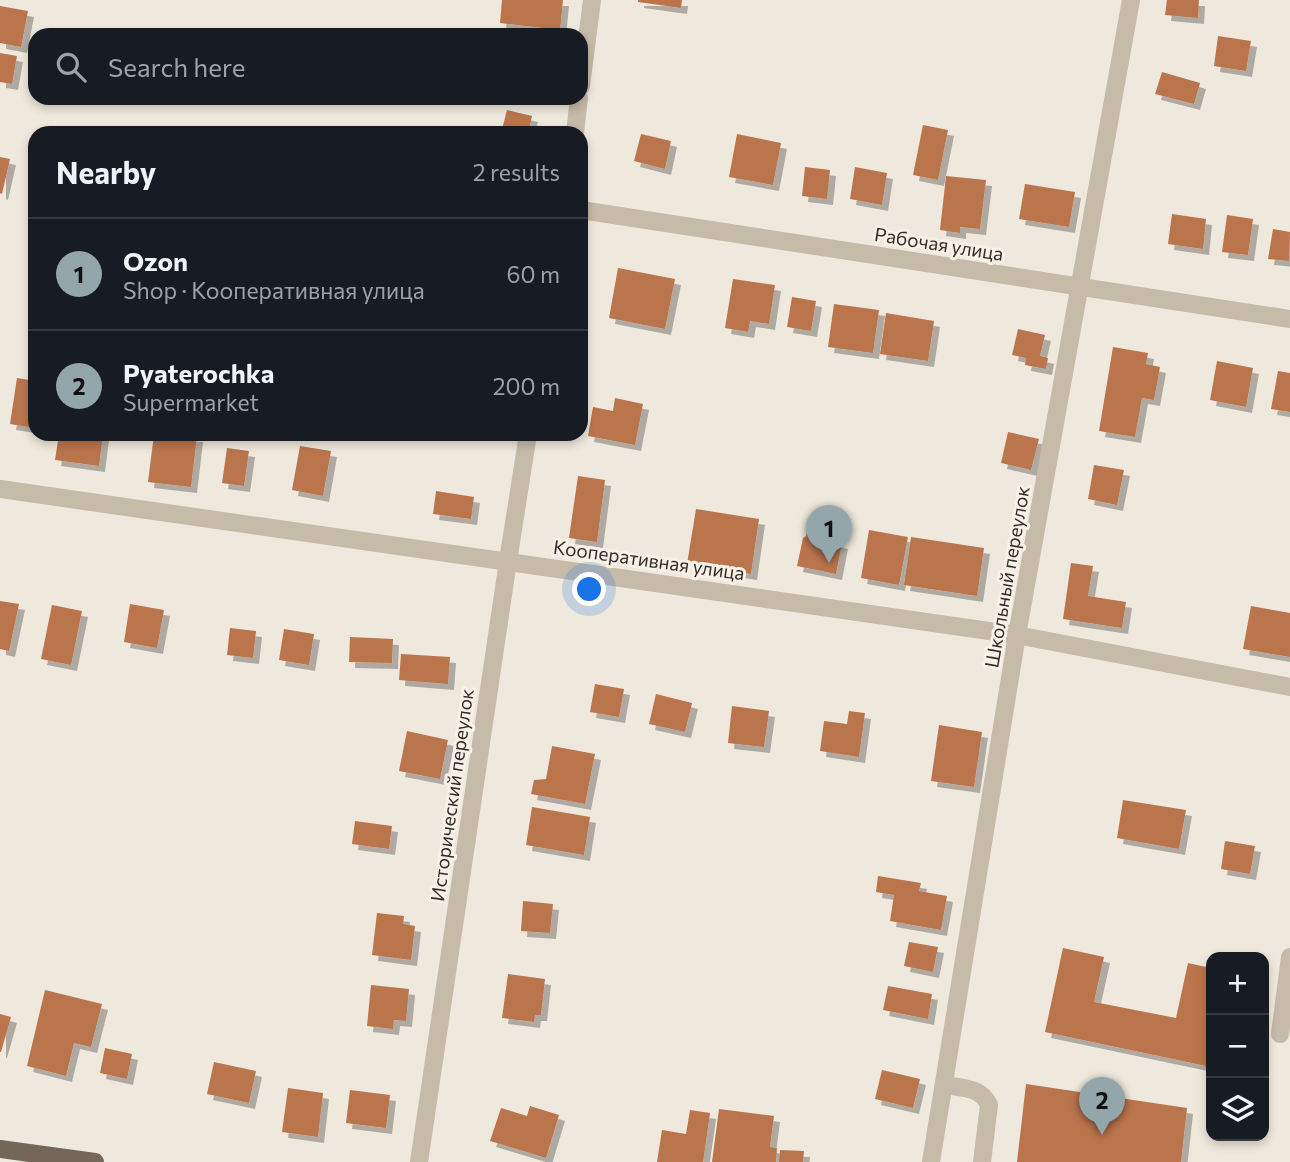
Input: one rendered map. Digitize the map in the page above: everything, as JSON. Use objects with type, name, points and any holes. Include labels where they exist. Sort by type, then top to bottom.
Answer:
[{"type":"main road","points":[[0,1149],[95,1162]]},
{"type":"street","points":[[588,31],[592,0]]},
{"type":"street","name":"Школьный переулок","points":[[931,1162],[1017,635],[1131,0]]},
{"type":"street","points":[[576,126],[578,105]]},
{"type":"street","name":"Рабочая улица","points":[[588,211],[1290,319]]},
{"type":"street","name":"Исторический переулок","points":[[419,1162],[527,441]]},
{"type":"street","name":"Кооперативная улица","points":[[0,489],[1017,635],[1290,687]]},
{"type":"street","points":[[1280,1034],[1290,957]]},
{"type":"street","points":[[944,1085],[975,1090],[986,1098],[989,1105],[982,1162]]},
{"type":"building","points":[[502,0],[563,0],[560,28],[500,23]]},
{"type":"building","points":[[638,0],[682,0],[681,8]]},
{"type":"building","points":[[1167,0],[1199,0],[1198,18],[1165,15]]},
{"type":"building","points":[[0,6],[28,11],[21,47],[0,43]]},
{"type":"building","points":[[1218,36],[1251,41],[1246,71],[1214,66]]},
{"type":"building","points":[[0,53],[17,56],[12,84],[0,82]]},
{"type":"building","points":[[1162,72],[1200,83],[1194,104],[1155,94]]},
{"type":"building","points":[[507,110],[532,116],[530,126],[503,126]]},
{"type":"building","points":[[923,125],[948,130],[938,180],[913,175]]},
{"type":"building","points":[[641,134],[671,141],[665,169],[634,161]]},
{"type":"building","points":[[737,134],[781,143],[773,185],[729,177]]},
{"type":"building","points":[[0,157],[10,159],[2,194],[0,193]]},
{"type":"building","points":[[805,167],[830,170],[827,199],[802,196]]},
{"type":"building","points":[[855,167],[887,173],[882,205],[850,199]]},
{"type":"building","points":[[946,176],[986,180],[980,229],[960,227],[960,233],[940,230]]},
{"type":"building","points":[[1025,184],[1075,192],[1069,227],[1019,219]]},
{"type":"building","points":[[1172,214],[1206,219],[1203,249],[1168,244]]},
{"type":"building","points":[[1227,215],[1253,219],[1248,255],[1222,252]]},
{"type":"building","points":[[1273,229],[1290,232],[1289,261],[1268,259]]},
{"type":"building","points":[[618,268],[675,279],[665,329],[609,318]]},
{"type":"building","points":[[733,279],[775,285],[769,324],[750,321],[748,332],[725,328]]},
{"type":"building","points":[[792,297],[816,301],[811,331],[787,327]]},
{"type":"building","points":[[834,304],[879,310],[873,353],[828,347]]},
{"type":"building","points":[[886,313],[934,321],[928,361],[880,354]]},
{"type":"building","points":[[1018,329],[1045,335],[1040,356],[1048,358],[1046,369],[1025,365],[1026,358],[1012,355]]},
{"type":"building","points":[[1113,347],[1148,353],[1146,364],[1160,367],[1154,400],[1142,398],[1135,437],[1099,431]]},
{"type":"building","points":[[1217,361],[1253,368],[1246,407],[1210,400]]},
{"type":"building","points":[[1278,371],[1290,373],[1290,412],[1271,409]]},
{"type":"building","points":[[17,378],[28,380],[28,427],[10,424]]},
{"type":"building","points":[[615,398],[643,404],[635,445],[588,436],[593,407],[613,411]]},
{"type":"building","points":[[1008,432],[1039,439],[1031,470],[1001,463]]},
{"type":"building","points":[[58,441],[102,441],[99,466],[55,460]]},
{"type":"building","points":[[153,441],[196,441],[191,487],[148,482]]},
{"type":"building","points":[[300,446],[331,451],[323,496],[292,490]]},
{"type":"building","points":[[227,448],[249,451],[244,486],[222,483]]},
{"type":"building","points":[[1094,465],[1124,470],[1117,505],[1088,499]]},
{"type":"building","points":[[578,476],[605,480],[597,542],[569,538]]},
{"type":"building","points":[[436,491],[474,497],[471,519],[433,514]]},
{"type":"building","points":[[696,509],[759,519],[751,574],[687,564]]},
{"type":"building","points":[[809,524],[831,529],[829,540],[842,543],[836,574],[797,566]]},
{"type":"building","points":[[869,530],[908,537],[899,585],[861,578]]},
{"type":"building","points":[[911,537],[984,548],[977,596],[904,585]]},
{"type":"building","points":[[1071,563],[1093,566],[1088,596],[1126,602],[1122,628],[1063,619]]},
{"type":"building","points":[[0,601],[19,604],[9,651],[0,649]]},
{"type":"building","points":[[130,604],[164,610],[157,648],[124,642]]},
{"type":"building","points":[[52,605],[82,611],[71,665],[41,659]]},
{"type":"building","points":[[1251,606],[1290,613],[1290,657],[1243,649]]},
{"type":"building","points":[[230,628],[256,631],[253,658],[227,655]]},
{"type":"building","points":[[284,629],[314,634],[309,665],[279,660]]},
{"type":"building","points":[[350,637],[393,639],[392,663],[349,662]]},
{"type":"building","points":[[401,654],[450,657],[448,684],[399,680]]},
{"type":"building","points":[[595,684],[624,689],[619,717],[590,712]]},
{"type":"building","points":[[656,694],[692,703],[685,732],[649,724]]},
{"type":"building","points":[[732,706],[769,711],[764,747],[728,743]]},
{"type":"building","points":[[849,711],[865,713],[859,757],[820,751],[824,721],[847,724]]},
{"type":"building","points":[[939,725],[982,732],[974,787],[931,781]]},
{"type":"building","points":[[407,731],[448,740],[440,779],[399,771]]},
{"type":"building","points":[[552,746],[595,754],[585,804],[531,794],[534,780],[546,779]]},
{"type":"building","points":[[1123,800],[1186,810],[1179,849],[1117,838]]},
{"type":"building","points":[[532,807],[590,817],[584,855],[526,845]]},
{"type":"building","points":[[355,821],[392,826],[389,849],[352,844]]},
{"type":"building","points":[[1225,841],[1255,846],[1250,874],[1221,869]]},
{"type":"building","points":[[878,876],[921,883],[919,891],[947,896],[941,930],[890,921],[894,895],[876,892]]},
{"type":"building","points":[[523,901],[553,904],[550,933],[521,931]]},
{"type":"building","points":[[377,913],[404,916],[403,924],[415,926],[411,960],[372,955]]},
{"type":"building","points":[[909,942],[938,947],[933,972],[904,966]]},
{"type":"building","points":[[1063,948],[1104,957],[1094,1002],[1176,1018],[1188,963],[1206,967],[1206,1066],[1045,1032]]},
{"type":"building","points":[[508,974],[545,979],[541,1015],[535,1015],[534,1022],[502,1018]]},
{"type":"building","points":[[371,985],[409,989],[406,1021],[394,1020],[393,1029],[367,1026]]},
{"type":"building","points":[[888,986],[932,994],[928,1019],[883,1010]]},
{"type":"building","points":[[45,990],[102,1004],[91,1047],[74,1043],[66,1076],[27,1066]]},
{"type":"building","points":[[0,1014],[11,1017],[1,1052],[0,1052]]},
{"type":"building","points":[[105,1048],[132,1054],[127,1079],[100,1073]]},
{"type":"building","points":[[214,1062],[256,1071],[249,1103],[207,1094]]},
{"type":"building","points":[[882,1070],[920,1079],[913,1108],[875,1099]]},
{"type":"building","points":[[1026,1084],[1187,1108],[1181,1162],[1017,1162]]},
{"type":"building","points":[[288,1088],[323,1093],[318,1137],[282,1132]]},
{"type":"building","points":[[350,1090],[390,1095],[386,1128],[346,1123]]},
{"type":"building","points":[[530,1106],[559,1115],[546,1158],[490,1141],[501,1108],[527,1116]]},
{"type":"building","points":[[719,1109],[774,1116],[770,1147],[777,1148],[776,1162],[712,1162]]},
{"type":"building","points":[[690,1110],[710,1113],[703,1162],[657,1162],[662,1130],[686,1134]]},
{"type":"building","points":[[780,1150],[804,1151],[803,1162],[779,1162]]},
{"type":"place","name":"Ozon","points":[[829,563]]},
{"type":"place","name":"Pyaterochka","points":[[1102,1135]]}]
